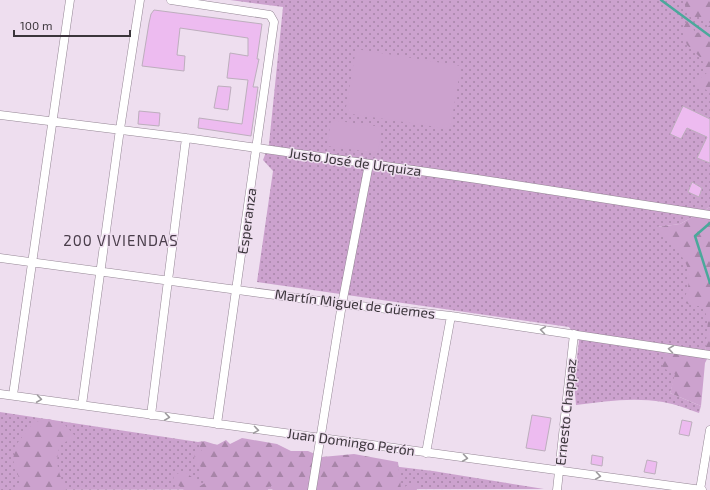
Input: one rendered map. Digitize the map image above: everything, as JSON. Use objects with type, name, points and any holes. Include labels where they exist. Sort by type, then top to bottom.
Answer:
[{"type":"street","points":[[13,395],[70,0]]},
{"type":"street","points":[[82,405],[120,130],[140,0]]},
{"type":"street","name":"Esperanza","points":[[171,0],[270,15],[273,17],[274,22],[217,424]]},
{"type":"street","name":"Justo José de Urquiza","points":[[0,114],[257,148],[710,215]]},
{"type":"street","points":[[151,415],[186,138]]},
{"type":"street","points":[[312,490],[342,304],[369,164]]},
{"type":"street","name":"Martín Miguel de Güemes","points":[[0,258],[100,270],[342,304],[451,316],[710,355]]},
{"type":"street","points":[[426,453],[451,316]]},
{"type":"street","name":"Ernesto Chappaz","points":[[557,490],[574,334]]},
{"type":"street","name":"Juan Domingo Perón","points":[[0,394],[701,490]]},
{"type":"street","points":[[701,490],[710,430]]},
{"type":"green space","points":[[230,0],[710,0],[710,207],[680,224],[657,227],[710,236],[710,313],[705,354],[664,353],[676,374],[670,393],[701,406],[699,413],[668,403],[641,400],[609,401],[576,405],[574,382],[579,341],[569,327],[257,282],[273,171],[263,160],[269,144],[283,7]]},
{"type":"green space","points":[[683,0],[710,0],[710,21],[700,17],[689,17],[695,33],[703,32],[710,25],[710,92],[694,83],[708,72],[701,58],[687,45],[682,31],[689,16]]},
{"type":"green space","points":[[356,49],[461,66],[450,129],[345,113]]},
{"type":"green space","points":[[331,120],[382,127],[378,153],[327,146]]},
{"type":"green space","points":[[710,207],[710,353],[705,363],[701,406],[670,393],[675,374],[663,368],[663,353],[705,354],[708,320],[703,306],[693,306],[683,302],[688,289],[688,269],[679,253],[657,227],[680,224]]},
{"type":"green space","points":[[0,412],[198,442],[204,441],[202,442],[211,444],[433,471],[544,489],[0,490]]},
{"type":"green space","points":[[49,419],[64,424],[76,437],[61,444],[57,456],[59,472],[66,490],[14,490],[20,481],[13,460],[15,446],[34,422]]},
{"type":"green space","points":[[242,438],[277,444],[291,451],[308,451],[322,457],[354,454],[398,462],[401,489],[415,481],[417,490],[272,490],[276,485],[269,486],[268,490],[184,490],[173,481],[174,475],[184,471],[200,486],[205,483],[199,476],[202,468],[194,460],[195,453],[202,452],[199,444],[204,441],[217,445],[226,440],[230,444]]},
{"type":"building","points":[[154,10],[262,24],[257,59],[259,59],[253,87],[258,87],[251,136],[198,128],[199,118],[242,124],[248,80],[227,78],[230,53],[248,56],[248,38],[180,28],[177,55],[185,56],[184,71],[142,66],[149,23],[151,14]]},
{"type":"building","points":[[218,86],[231,87],[228,110],[214,108]]},
{"type":"building","points":[[683,106],[710,119],[710,163],[697,158],[707,137],[687,128],[681,139],[670,134]]},
{"type":"building","points":[[139,111],[160,113],[159,126],[138,124]]},
{"type":"building","points":[[692,182],[702,188],[699,197],[688,192]]},
{"type":"building","points":[[532,415],[551,418],[545,451],[526,448]]},
{"type":"building","points":[[682,420],[692,422],[689,436],[679,434]]},
{"type":"building","points":[[592,455],[603,457],[602,466],[591,464]]},
{"type":"building","points":[[647,460],[657,462],[655,474],[644,472]]},
{"type":"waterway","points":[[661,0],[710,36]]},
{"type":"waterway","points":[[710,223],[695,236],[710,283]]},
{"type":"district","name":"200 VIVIENDAS","points":[[121,241]]}]
